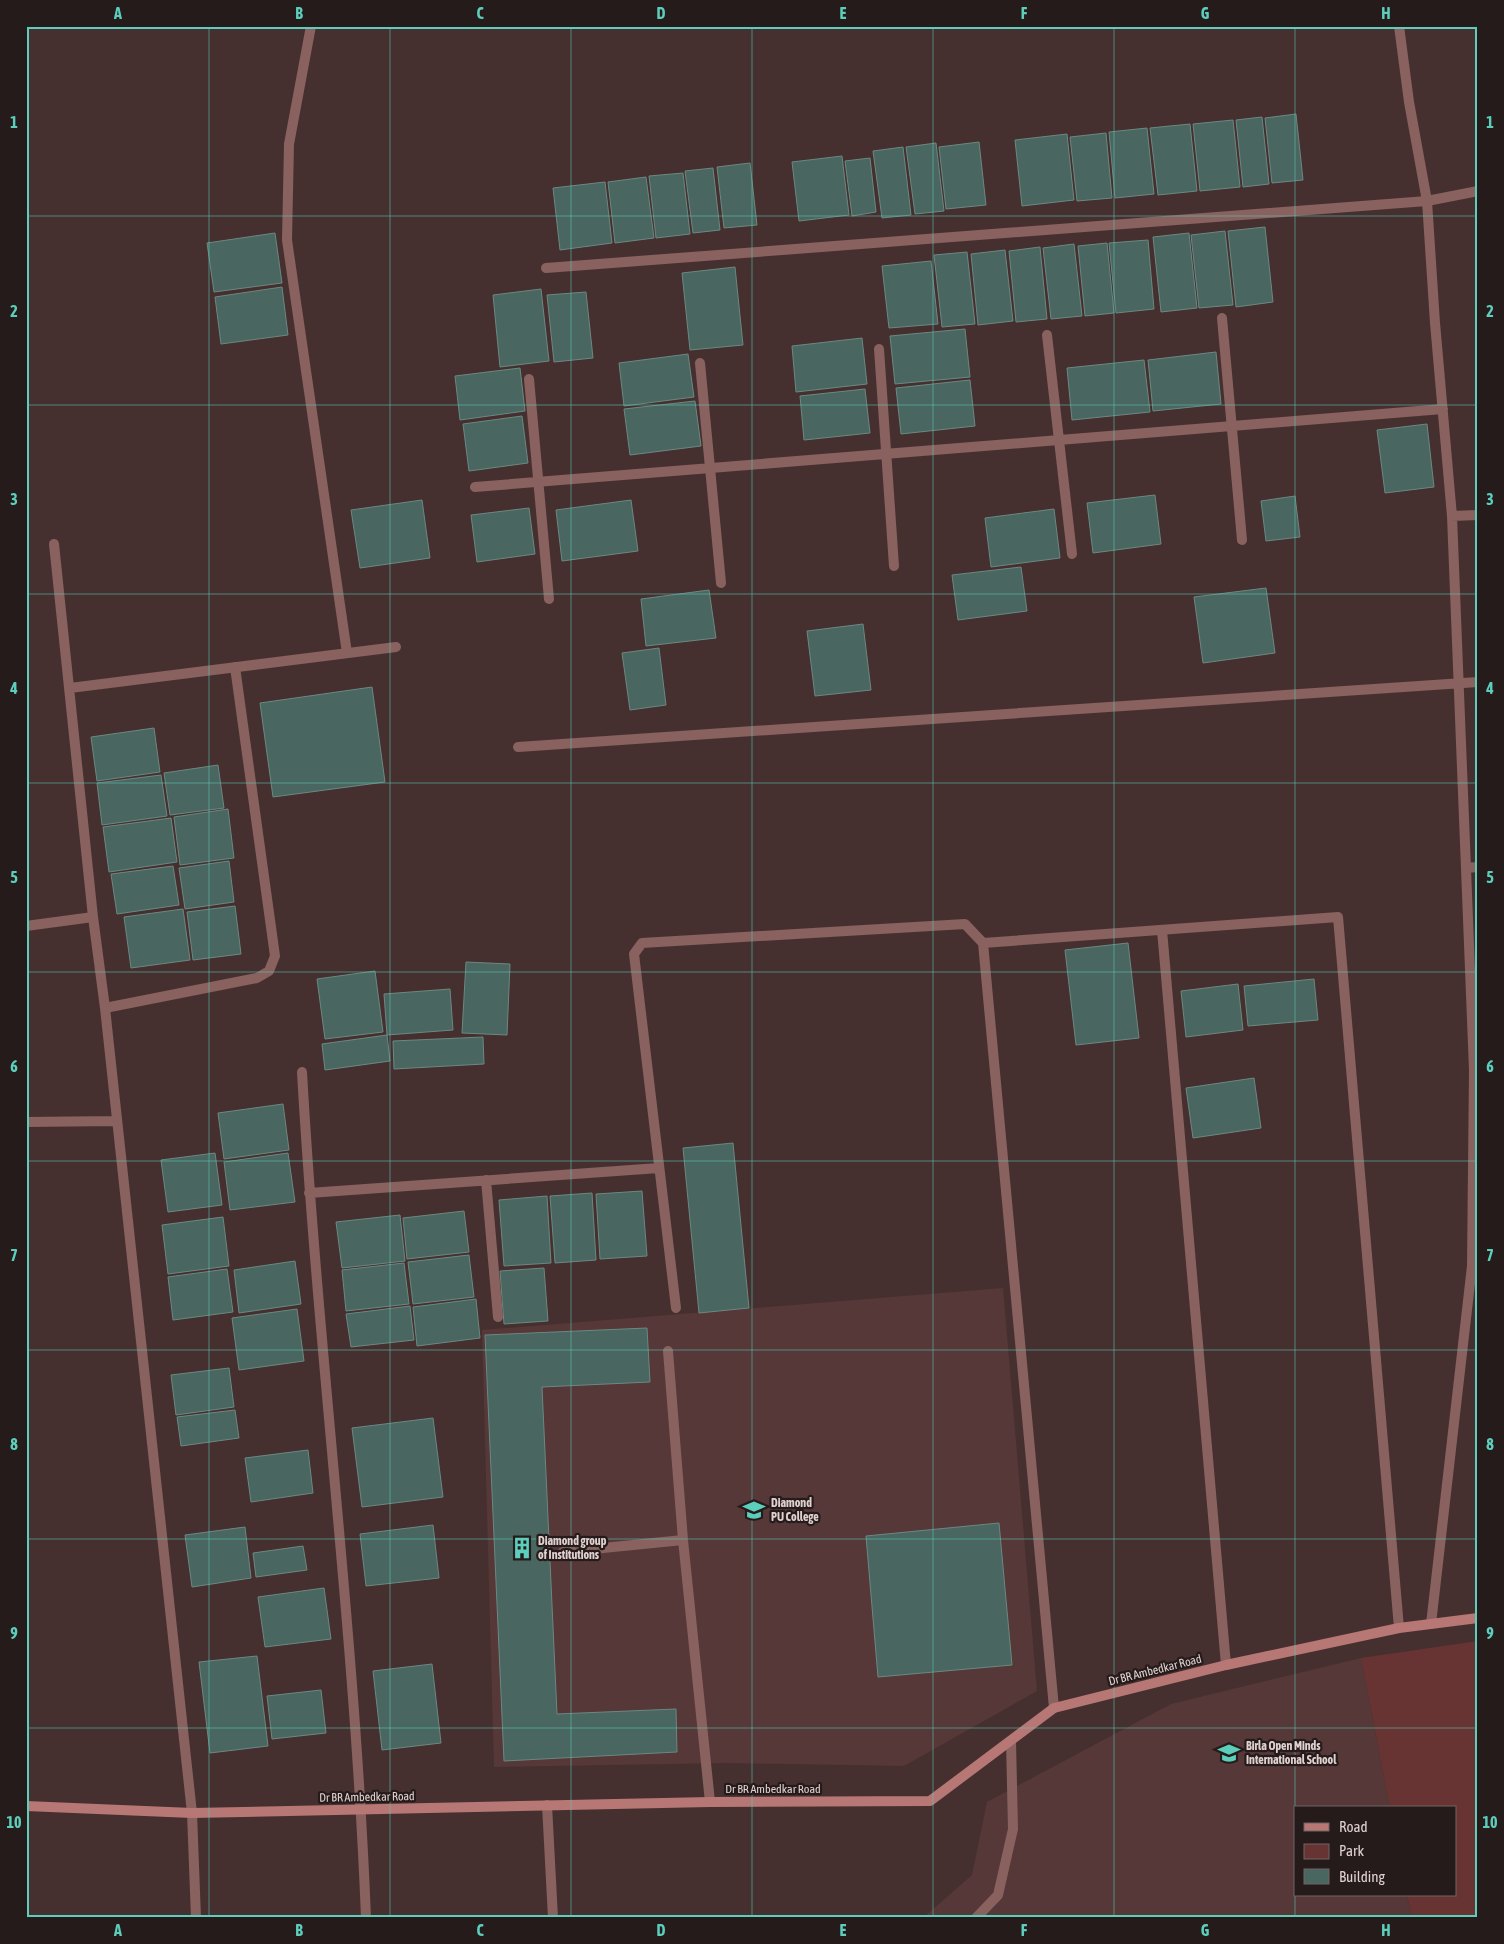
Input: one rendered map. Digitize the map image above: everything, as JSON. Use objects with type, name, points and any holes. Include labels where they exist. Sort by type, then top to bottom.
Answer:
[{"type":"main road","name":"Dr BR Ambedkar Road","points":[[26,1806],[192,1813],[710,1802],[930,1802],[1054,1708],[1226,1665],[1399,1628],[1478,1618]]},
{"type":"street","points":[[311,26],[289,144],[287,240],[347,653]]},
{"type":"street","points":[[1399,26],[1409,102],[1427,201],[1435,324],[1452,516],[1476,1070],[1475,1266],[1431,1624]]},
{"type":"street","points":[[546,268],[1427,201],[1478,191]]},
{"type":"street","points":[[1222,318],[1242,540]]},
{"type":"street","points":[[1047,335],[1072,554]]},
{"type":"street","points":[[880,349],[894,566]]},
{"type":"street","points":[[700,362],[721,583]]},
{"type":"street","points":[[529,379],[549,599]]},
{"type":"street","points":[[475,487],[1443,409]]},
{"type":"street","points":[[1452,516],[1478,514]]},
{"type":"street","points":[[54,544],[93,917],[105,1008],[192,1813],[196,1918]]},
{"type":"street","points":[[70,688],[396,647]]},
{"type":"street","points":[[105,1008],[257,978],[269,971],[275,956],[235,667]]},
{"type":"street","points":[[518,747],[1478,682]]},
{"type":"street","points":[[1466,868],[1478,868]]},
{"type":"street","points":[[26,926],[93,917]]},
{"type":"street","points":[[983,943],[1338,917],[1399,1628]]},
{"type":"street","points":[[676,1308],[634,954],[642,943],[965,924],[983,943],[1054,1708]]},
{"type":"street","points":[[1162,930],[1226,1665]]},
{"type":"street","points":[[302,1072],[309,1193],[362,1809],[366,1918]]},
{"type":"street","points":[[26,1122],[117,1121]]},
{"type":"street","points":[[309,1193],[659,1168]]},
{"type":"street","points":[[486,1180],[498,1317]]},
{"type":"street","points":[[668,1351],[683,1540],[710,1802]]},
{"type":"street","points":[[563,1552],[683,1540]]},
{"type":"street","points":[[976,1918],[998,1895],[1013,1829],[1011,1741]]},
{"type":"street","points":[[548,1805],[553,1918]]},
{"type":"shaded area","name":"Diamond PU College","points":[[1003,1288],[1037,1691],[904,1766],[726,1763],[494,1767],[482,1330]]},
{"type":"shaded area","name":"Birla Open Minds International School","points":[[1361,1658],[1390,1806],[1294,1806],[1294,1896],[1407,1896],[1412,1918],[923,1918],[972,1875],[987,1802],[1171,1704]]},
{"type":"green space","points":[[1478,1641],[1478,1918],[1412,1918],[1407,1896],[1456,1896],[1456,1806],[1390,1806],[1361,1658]]},
{"type":"building","points":[[1296,114],[1303,180],[1272,183],[1265,118]]},
{"type":"building","points":[[1262,117],[1269,184],[1243,187],[1236,120]]},
{"type":"building","points":[[1233,120],[1240,187],[1200,191],[1193,124]]},
{"type":"building","points":[[1190,124],[1197,191],[1158,195],[1150,128]]},
{"type":"building","points":[[1147,128],[1154,194],[1115,198],[1109,132]]},
{"type":"building","points":[[1106,133],[1112,198],[1077,201],[1070,137]]},
{"type":"building","points":[[1067,134],[1074,200],[1022,206],[1015,140]]},
{"type":"building","points":[[979,142],[986,205],[946,209],[939,147]]},
{"type":"building","points":[[936,143],[944,211],[915,214],[906,147]]},
{"type":"building","points":[[903,147],[911,215],[882,218],[873,151]]},
{"type":"building","points":[[842,156],[849,215],[799,221],[792,162]]},
{"type":"building","points":[[870,158],[876,212],[852,216],[845,161]]},
{"type":"building","points":[[750,163],[757,225],[724,228],[717,167]]},
{"type":"building","points":[[713,168],[720,230],[693,233],[685,171]]},
{"type":"building","points":[[683,173],[690,234],[656,238],[649,176]]},
{"type":"building","points":[[646,177],[654,238],[615,243],[608,182]]},
{"type":"building","points":[[605,182],[612,243],[560,250],[553,188]]},
{"type":"building","points":[[1265,227],[1273,302],[1236,307],[1228,231]]},
{"type":"building","points":[[1225,231],[1233,305],[1199,308],[1191,235]]},
{"type":"building","points":[[275,233],[282,283],[214,292],[207,243]]},
{"type":"building","points":[[1189,233],[1197,308],[1161,312],[1153,237]]},
{"type":"building","points":[[1148,240],[1154,309],[1116,313],[1109,243]]},
{"type":"building","points":[[1107,243],[1114,313],[1085,316],[1078,246]]},
{"type":"building","points":[[1074,244],[1082,316],[1051,319],[1043,248]]},
{"type":"building","points":[[1040,247],[1047,319],[1016,322],[1009,251]]},
{"type":"building","points":[[1005,250],[1013,321],[978,325],[971,254]]},
{"type":"building","points":[[967,252],[975,324],[942,327],[934,255]]},
{"type":"building","points":[[931,261],[938,324],[889,328],[882,266]]},
{"type":"building","points":[[735,267],[743,345],[690,350],[682,273]]},
{"type":"building","points":[[282,287],[288,335],[221,344],[215,297]]},
{"type":"building","points":[[541,289],[549,361],[500,367],[493,295]]},
{"type":"building","points":[[586,292],[593,358],[554,362],[547,295]]},
{"type":"building","points":[[965,329],[970,377],[895,384],[890,336]]},
{"type":"building","points":[[862,338],[867,384],[796,392],[792,346]]},
{"type":"building","points":[[1216,352],[1221,404],[1153,411],[1148,360]]},
{"type":"building","points":[[688,354],[694,397],[624,406],[619,363]]},
{"type":"building","points":[[1144,360],[1150,412],[1072,420],[1067,368]]},
{"type":"building","points":[[520,368],[525,411],[460,420],[455,376]]},
{"type":"building","points":[[970,380],[975,426],[901,434],[896,388]]},
{"type":"building","points":[[865,389],[870,433],[804,440],[800,396]]},
{"type":"building","points":[[695,401],[701,446],[630,455],[624,409]]},
{"type":"building","points":[[522,416],[528,463],[469,471],[463,424]]},
{"type":"building","points":[[1427,424],[1434,487],[1385,493],[1377,430]]},
{"type":"building","points":[[1155,495],[1161,544],[1093,553],[1087,503]]},
{"type":"building","points":[[1295,496],[1300,537],[1266,541],[1261,501]]},
{"type":"building","points":[[422,500],[430,558],[360,568],[351,510]]},
{"type":"building","points":[[631,500],[638,551],[562,561],[556,510]]},
{"type":"building","points":[[529,508],[535,554],[477,562],[471,515]]},
{"type":"building","points":[[1054,509],[1060,558],[991,567],[985,518]]},
{"type":"building","points":[[1021,567],[1027,611],[958,620],[952,575]]},
{"type":"building","points":[[1266,588],[1275,653],[1203,663],[1194,597]]},
{"type":"building","points":[[709,590],[716,638],[646,646],[641,599]]},
{"type":"building","points":[[863,624],[871,690],[815,696],[807,631]]},
{"type":"building","points":[[659,648],[666,705],[630,710],[622,653]]},
{"type":"building","points":[[372,687],[385,782],[273,797],[260,703]]},
{"type":"building","points":[[154,728],[160,772],[97,781],[91,737]]},
{"type":"building","points":[[218,765],[224,808],[170,815],[164,773]]},
{"type":"building","points":[[161,775],[167,816],[102,825],[97,783]]},
{"type":"building","points":[[228,809],[234,858],[180,865],[174,817]]},
{"type":"building","points":[[171,818],[177,862],[109,872],[103,827]]},
{"type":"building","points":[[229,861],[234,902],[185,909],[179,868]]},
{"type":"building","points":[[173,866],[179,905],[117,914],[111,874]]},
{"type":"building","points":[[235,906],[241,954],[193,960],[187,912]]},
{"type":"building","points":[[183,909],[190,960],[131,968],[124,917]]},
{"type":"building","points":[[1128,943],[1139,1038],[1076,1045],[1065,950]]},
{"type":"building","points":[[466,962],[510,964],[507,1035],[462,1033]]},
{"type":"building","points":[[375,971],[383,1032],[325,1039],[317,979]]},
{"type":"building","points":[[1314,979],[1318,1020],[1248,1026],[1244,986]]},
{"type":"building","points":[[1238,984],[1243,1030],[1186,1037],[1181,991]]},
{"type":"building","points":[[450,989],[453,1030],[387,1035],[384,994]]},
{"type":"building","points":[[387,1035],[390,1061],[325,1070],[322,1044]]},
{"type":"building","points":[[483,1037],[484,1064],[394,1069],[393,1041]]},
{"type":"building","points":[[1254,1078],[1261,1128],[1193,1138],[1186,1088]]},
{"type":"building","points":[[283,1104],[289,1150],[224,1159],[218,1113]]},
{"type":"building","points":[[733,1143],[749,1308],[699,1313],[683,1148]]},
{"type":"building","points":[[215,1153],[222,1205],[168,1212],[161,1160]]},
{"type":"building","points":[[288,1153],[295,1202],[230,1210],[224,1162]]},
{"type":"building","points":[[642,1191],[647,1256],[600,1259],[596,1194]]},
{"type":"building","points":[[592,1193],[596,1260],[555,1263],[550,1196]]},
{"type":"building","points":[[547,1196],[551,1263],[504,1266],[499,1200]]},
{"type":"building","points":[[464,1211],[469,1252],[407,1259],[403,1218]]},
{"type":"building","points":[[400,1215],[405,1261],[342,1268],[336,1222]]},
{"type":"building","points":[[223,1217],[229,1266],[168,1274],[162,1225]]},
{"type":"building","points":[[469,1255],[474,1297],[413,1304],[408,1262]]},
{"type":"building","points":[[295,1261],[301,1304],[239,1313],[234,1270]]},
{"type":"building","points":[[404,1263],[409,1304],[346,1311],[342,1270]]},
{"type":"building","points":[[544,1268],[548,1321],[504,1324],[500,1271]]},
{"type":"building","points":[[227,1269],[233,1312],[173,1320],[168,1277]]},
{"type":"building","points":[[476,1299],[480,1338],[417,1346],[413,1307]]},
{"type":"building","points":[[410,1306],[414,1340],[351,1347],[346,1314]]},
{"type":"building","points":[[297,1309],[304,1361],[239,1370],[232,1318]]},
{"type":"building","name":"Diamond group of Institutions","points":[[647,1328],[650,1382],[542,1387],[557,1714],[676,1709],[677,1752],[504,1761],[485,1335]]},
{"type":"building","points":[[229,1368],[234,1407],[176,1415],[171,1375]]},
{"type":"building","points":[[235,1410],[239,1438],[181,1446],[177,1417]]},
{"type":"building","points":[[433,1418],[443,1497],[362,1507],[352,1428]]},
{"type":"building","points":[[308,1450],[313,1493],[251,1502],[245,1458]]},
{"type":"building","points":[[999,1523],[1012,1665],[878,1677],[866,1536]]},
{"type":"building","points":[[433,1525],[439,1578],[366,1586],[360,1534]]},
{"type":"building","points":[[245,1527],[251,1578],[192,1587],[185,1535]]},
{"type":"building","points":[[303,1546],[307,1570],[256,1577],[253,1553]]},
{"type":"building","points":[[324,1588],[331,1639],[265,1647],[258,1597]]},
{"type":"building","points":[[257,1656],[268,1746],[210,1753],[199,1662]]},
{"type":"building","points":[[432,1664],[441,1743],[382,1750],[373,1671]]},
{"type":"building","points":[[321,1690],[326,1733],[272,1739],[267,1696]]},
{"type":"place","name":"Diamond PU College","points":[[754,1510]]},
{"type":"place","name":"Diamond group of Institutions","points":[[522,1548]]},
{"type":"place","name":"Birla Open Minds International School","points":[[1229,1753]]}]
